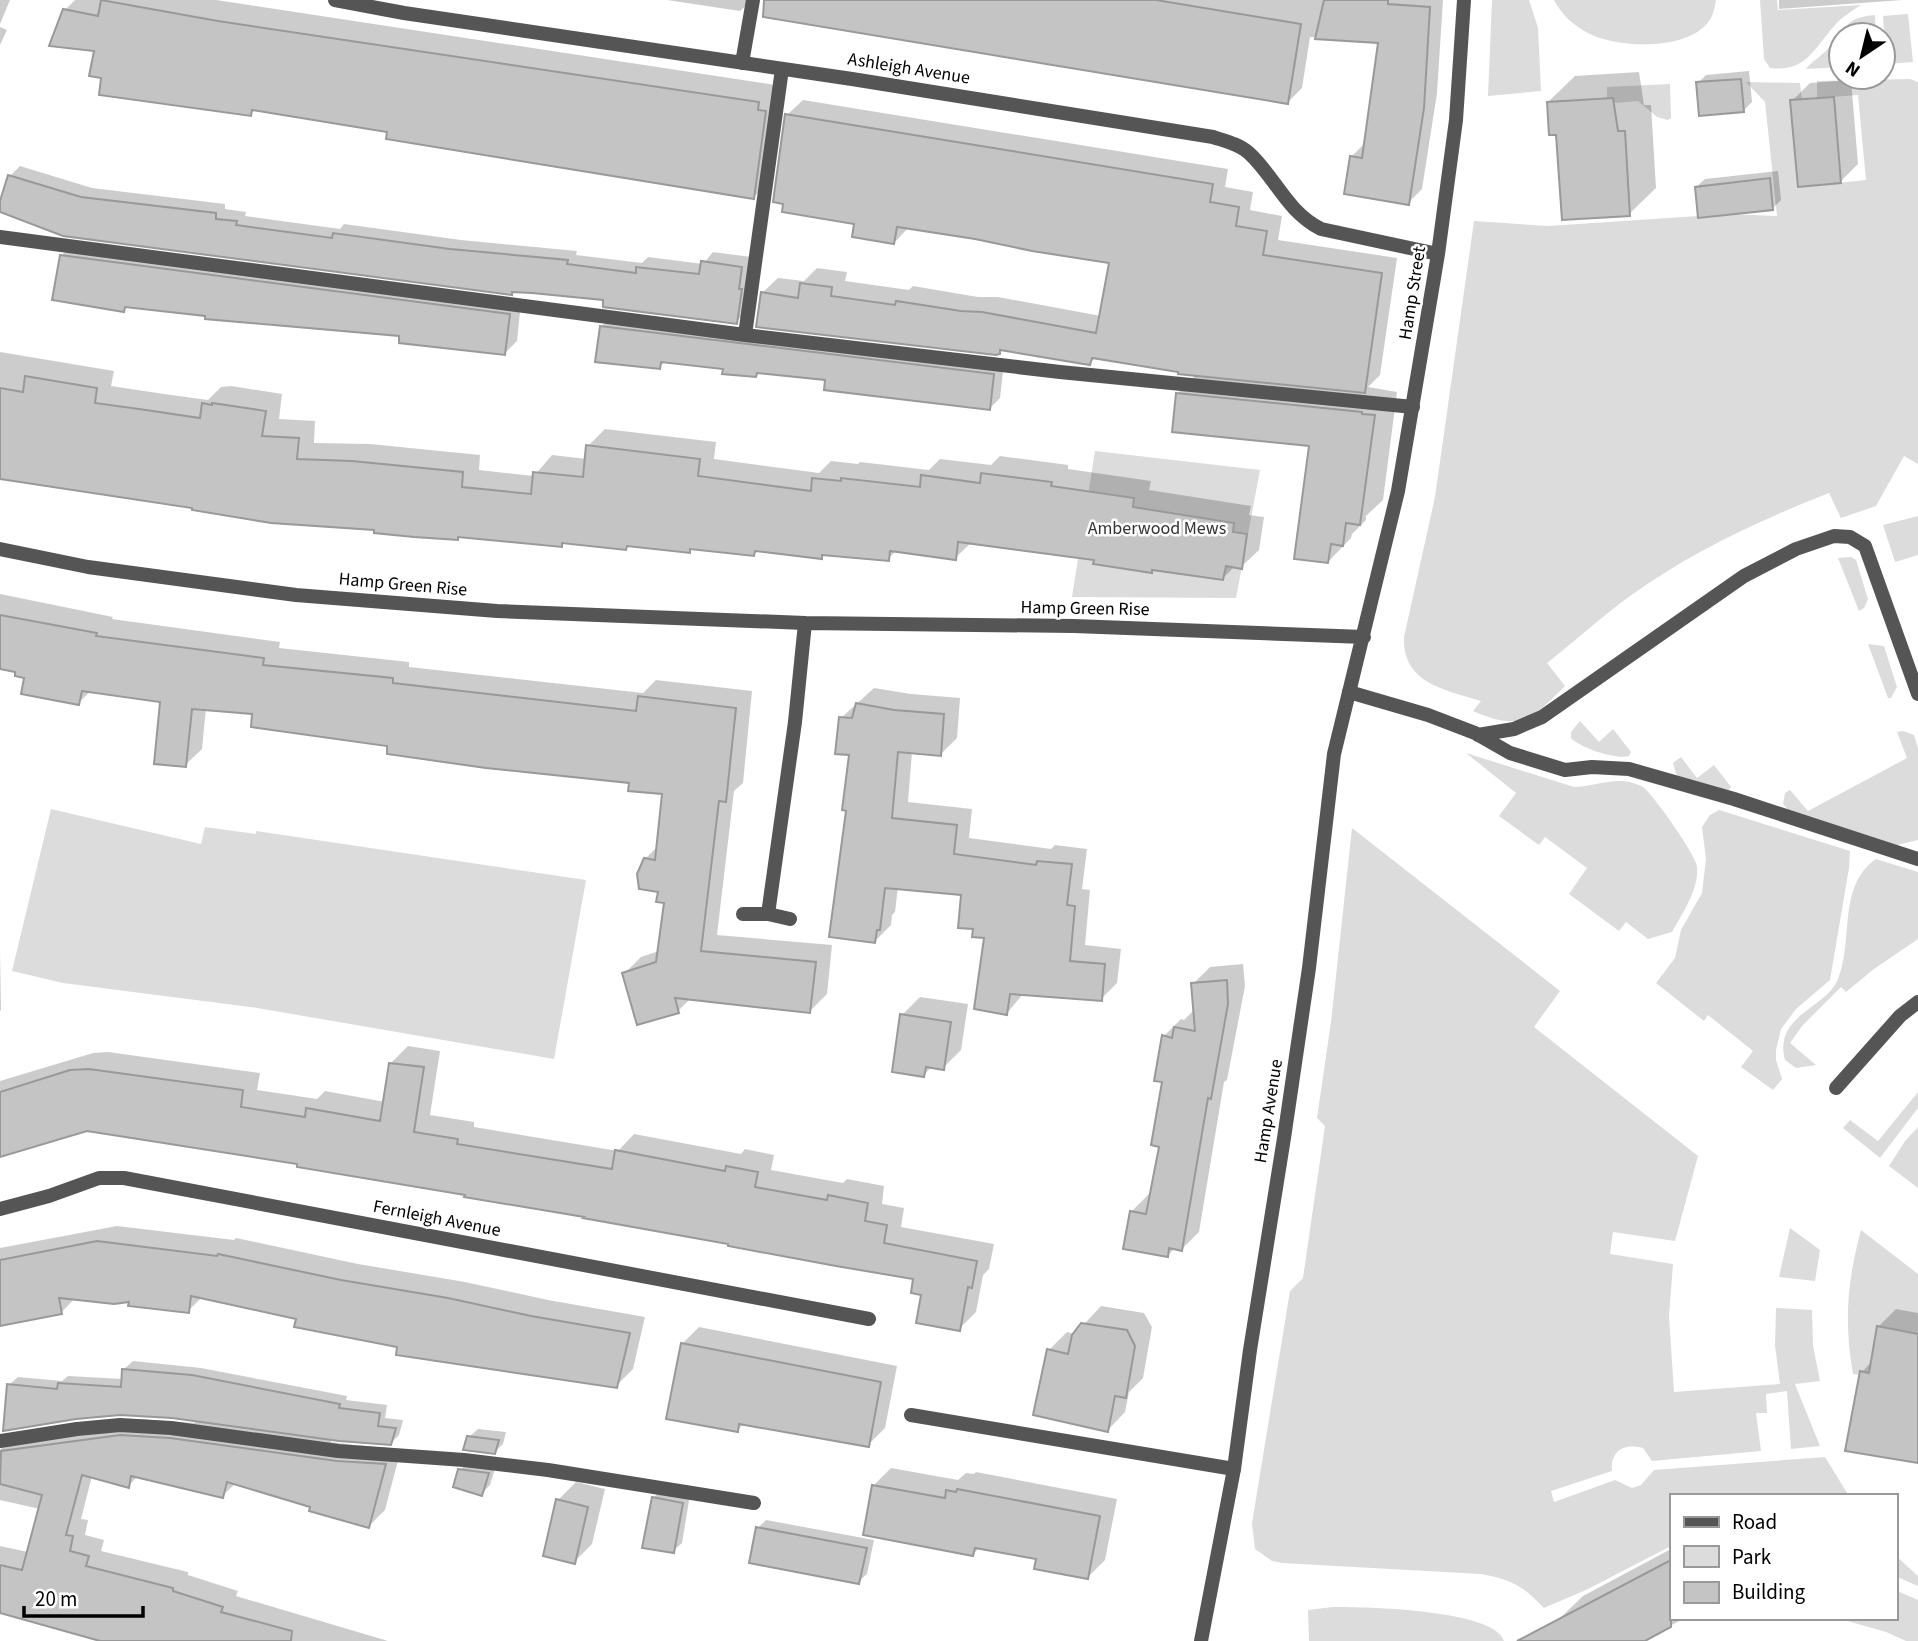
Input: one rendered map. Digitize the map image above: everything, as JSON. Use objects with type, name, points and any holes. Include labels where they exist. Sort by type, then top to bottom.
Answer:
[{"type":"street","name":"Ashleigh Avenue","points":[[335,0],[404,13],[1041,108],[1213,137],[1235,144],[1249,153],[1307,222],[1321,229],[1438,254]]},
{"type":"street","points":[[743,63],[753,0]]},
{"type":"street","name":"Hamp Street","points":[[1376,589],[1398,491],[1438,254],[1456,120],[1464,0]]},
{"type":"street","points":[[745,335],[782,69]]},
{"type":"street","points":[[0,237],[745,335],[1060,372],[1413,407]]},
{"type":"street","points":[[1478,735],[1514,729],[1542,717],[1744,576],[1796,549],[1834,536],[1850,537],[1865,546],[1918,694]]},
{"type":"street","name":"Hamp Green Rise","points":[[0,549],[88,567],[296,594],[497,611],[805,624],[1074,625],[1364,637]]},
{"type":"street","name":"Hamp Avenue","points":[[1201,1641],[1234,1469],[1309,968],[1328,788],[1342,716],[1376,589]]},
{"type":"street","points":[[768,914],[805,624]]},
{"type":"street","points":[[1349,692],[1428,715],[1478,735],[1510,752],[1565,770],[1592,767],[1629,769],[1734,799],[1918,859]]},
{"type":"street","points":[[743,914],[768,914],[790,919]]},
{"type":"street","points":[[1836,1088],[1900,1016],[1918,1002]]},
{"type":"street","name":"Fernleigh Avenue","points":[[0,1209],[49,1196],[99,1178],[124,1178],[869,1319]]},
{"type":"street","points":[[911,1415],[1234,1469]]},
{"type":"street","points":[[0,1441],[120,1425],[172,1428],[338,1451],[536,1468],[754,1503]]},
{"type":"green space","points":[[1492,0],[1529,0],[1538,28],[1541,91],[1488,96]]},
{"type":"green space","points":[[1554,0],[1716,0],[1712,16],[1703,28],[1690,36],[1654,44],[1635,44],[1617,42],[1588,33],[1568,19]]},
{"type":"green space","points":[[1760,0],[1777,0],[1778,10],[1861,5],[1839,21],[1827,21],[1827,35],[1801,62],[1793,66],[1770,68],[1764,59]]},
{"type":"green space","points":[[1908,14],[1913,62],[1897,63],[1897,21],[1883,21],[1883,16]]},
{"type":"green space","points":[[1875,15],[1875,21],[1853,21]]},
{"type":"green space","points":[[1827,50],[1827,68],[1806,69]]},
{"type":"green space","points":[[1897,79],[1918,82],[1918,464],[1904,456],[1876,506],[1841,518],[1829,493],[1726,538],[1653,580],[1547,663],[1565,686],[1543,707],[1524,719],[1503,721],[1473,711],[1481,701],[1440,688],[1418,675],[1405,653],[1404,637],[1435,497],[1474,221],[1548,226],[1728,214],[1777,216],[1765,102],[1746,82],[1800,83],[1802,100],[1790,101],[1798,187],[1866,180],[1858,95],[1817,98],[1817,81],[1827,81],[1827,91],[1897,91]]},
{"type":"green space","points":[[1670,84],[1671,118],[1668,120],[1657,117],[1638,101],[1614,103],[1613,98],[1607,98],[1607,87]]},
{"type":"green space","name":"Amberwood Mews","points":[[1095,451],[1260,470],[1236,598],[1072,597]]},
{"type":"green space","points":[[1918,516],[1918,555],[1895,562],[1883,525]]},
{"type":"green space","points":[[1851,557],[1856,560],[1868,599],[1864,608],[1859,611],[1838,558]]},
{"type":"green space","points":[[1868,644],[1884,646],[1897,687],[1891,698],[1888,698]]},
{"type":"green space","points":[[1580,721],[1599,742],[1613,729],[1631,752],[1629,756],[1608,755],[1576,742],[1571,738],[1571,732]]},
{"type":"green space","points":[[1897,732],[1914,735],[1918,748],[1918,840],[1897,845],[1788,810],[1783,804],[1785,793],[1790,790],[1808,811],[1907,758]]},
{"type":"green space","points":[[1466,753],[1574,787],[1626,781],[1643,787],[1673,825],[1697,867],[1693,892],[1672,932],[1648,939],[1626,922],[1619,931],[1569,894],[1587,868],[1545,837],[1539,845],[1499,816],[1516,793]]},
{"type":"green space","points":[[1681,757],[1697,778],[1714,765],[1731,787],[1728,791],[1681,778],[1676,774],[1673,763]]},
{"type":"green space","points":[[51,809],[201,844],[205,827],[256,834],[256,831],[586,880],[554,1059],[257,1008],[63,983],[12,971]]},
{"type":"green space","points":[[1719,810],[1850,851],[1830,980],[1796,1009],[1781,1029],[1776,1060],[1782,1079],[1773,1090],[1741,1067],[1753,1051],[1708,1015],[1704,1021],[1656,983],[1675,958],[1681,930],[1702,893],[1706,859],[1702,827],[1710,815]]},
{"type":"green space","points":[[1352,828],[1560,991],[1534,1027],[1698,1156],[1675,1241],[1613,1232],[1610,1254],[1673,1264],[1669,1316],[1674,1392],[1780,1384],[1775,1345],[1776,1308],[1812,1310],[1813,1346],[1820,1381],[1795,1384],[1820,1446],[1791,1449],[1787,1391],[1766,1394],[1767,1413],[1756,1413],[1761,1451],[1652,1461],[1643,1448],[1625,1448],[1613,1458],[1612,1471],[1551,1491],[1554,1502],[1615,1480],[1632,1488],[1641,1485],[1654,1470],[1825,1457],[1848,1494],[1670,1494],[1670,1547],[1588,1589],[1544,1608],[1516,1585],[1481,1574],[1282,1563],[1272,1561],[1255,1549],[1252,1523],[1290,1291],[1303,1278],[1325,1126],[1317,1118],[1331,1022]]},
{"type":"green space","points":[[1876,859],[1918,872],[1918,939],[1846,992],[1841,987],[1803,1025],[1790,1043],[1816,1065],[1796,1068],[1785,1060],[1783,1045],[1787,1032],[1794,1022],[1832,989],[1838,979],[1843,964],[1851,899],[1864,870]]},
{"type":"green space","points":[[1918,1092],[1918,1108],[1880,1158],[1843,1128],[1850,1120],[1878,1141]]},
{"type":"green space","points":[[1918,1127],[1918,1188],[1889,1166]]},
{"type":"green space","points":[[1790,1228],[1820,1250],[1815,1281],[1779,1277]]},
{"type":"green space","points":[[1861,1230],[1918,1274],[1918,1334],[1877,1326],[1869,1373],[1861,1371],[1860,1375],[1853,1374],[1848,1336],[1848,1302]]},
{"type":"green space","points":[[1897,1557],[1918,1576],[1918,1586],[1897,1577]]},
{"type":"green space","points":[[1897,1591],[1918,1600],[1918,1641],[1906,1641],[1886,1632],[1844,1620],[1897,1620]]},
{"type":"green space","points":[[1333,1607],[1398,1609],[1454,1616],[1495,1630],[1504,1641],[1309,1641],[1308,1610]]},
{"type":"building","points":[[101,0],[218,21],[759,102],[758,110],[766,111],[754,199],[386,139],[387,132],[252,110],[251,116],[99,95],[101,78],[89,76],[94,51],[49,46],[63,9],[98,16]]},
{"type":"building","points":[[764,0],[1156,0],[1301,24],[1288,104],[763,17]]},
{"type":"building","points":[[1324,0],[1388,0],[1388,4],[1430,7],[1424,108],[1409,205],[1344,194],[1350,156],[1362,158],[1378,43],[1315,39]]},
{"type":"building","points":[[1741,79],[1744,112],[1699,116],[1696,82]]},
{"type":"building","points":[[1834,97],[1841,183],[1798,187],[1790,100]]},
{"type":"building","points":[[1613,98],[1618,131],[1625,131],[1630,216],[1562,220],[1556,135],[1549,135],[1547,102]]},
{"type":"building","points":[[785,114],[1213,184],[1210,202],[1239,207],[1236,226],[1267,231],[1263,255],[1382,273],[1365,393],[1178,374],[1092,358],[1090,365],[1000,350],[1000,354],[996,355],[756,327],[761,292],[798,298],[800,283],[832,287],[831,296],[895,305],[896,301],[982,312],[1096,333],[1109,263],[897,227],[894,244],[852,237],[854,224],[782,212],[783,204],[773,202]]},
{"type":"building","points":[[8,175],[81,197],[216,213],[216,219],[237,221],[236,225],[332,238],[333,233],[450,249],[568,260],[567,264],[636,273],[636,267],[699,274],[701,261],[742,267],[737,324],[603,307],[603,300],[532,293],[512,292],[512,295],[63,236],[0,212],[0,201]]},
{"type":"building","points":[[1770,178],[1773,210],[1698,218],[1695,187]]},
{"type":"building","points":[[60,255],[510,314],[505,355],[399,343],[399,336],[205,319],[205,316],[125,307],[124,312],[52,300]]},
{"type":"building","points":[[600,326],[994,374],[990,410],[824,390],[825,380],[757,373],[756,377],[722,374],[723,369],[661,362],[660,369],[595,362]]},
{"type":"building","points":[[25,376],[97,388],[95,403],[200,418],[202,403],[266,411],[262,436],[299,438],[297,459],[352,461],[463,472],[462,487],[531,494],[533,472],[583,477],[586,445],[700,459],[698,476],[811,491],[812,478],[841,481],[841,478],[920,487],[921,475],[980,483],[981,473],[1052,482],[1051,486],[1134,498],[1133,507],[1234,523],[1233,532],[1247,534],[1242,569],[1226,566],[1223,580],[1152,570],[1152,573],[1093,564],[1094,560],[958,542],[956,560],[890,551],[889,561],[822,555],[822,559],[755,551],[754,556],[627,546],[626,550],[562,543],[562,547],[458,537],[458,540],[414,537],[374,533],[374,530],[271,523],[192,508],[0,479],[0,388],[23,392]]},
{"type":"building","points":[[1176,393],[1375,415],[1360,525],[1346,523],[1343,546],[1331,544],[1328,563],[1294,559],[1309,446],[1172,432]]},
{"type":"building","points":[[0,615],[97,633],[96,636],[264,658],[263,665],[393,678],[393,683],[636,711],[638,696],[736,708],[726,802],[719,801],[701,951],[816,962],[810,1013],[675,998],[679,1013],[637,1025],[622,973],[656,962],[664,903],[656,902],[658,892],[639,889],[637,874],[644,858],[655,860],[662,794],[628,791],[629,783],[486,768],[387,754],[387,746],[251,727],[252,714],[192,709],[186,767],[154,764],[160,702],[82,691],[79,705],[21,694],[24,678],[15,676],[15,672],[0,669]]},
{"type":"building","points":[[856,703],[894,710],[944,714],[941,756],[898,752],[892,818],[957,825],[954,854],[1036,865],[1037,861],[1072,864],[1067,905],[1075,906],[1070,961],[1105,964],[1102,1001],[1010,994],[1007,1015],[974,1009],[984,938],[972,937],[973,929],[958,928],[961,895],[885,888],[880,930],[877,930],[875,943],[829,937],[846,811],[842,810],[849,755],[835,754],[839,717],[852,718]]},
{"type":"building","points":[[1227,980],[1228,1004],[1211,1099],[1208,1098],[1182,1251],[1169,1248],[1168,1257],[1123,1249],[1130,1211],[1146,1214],[1159,1147],[1151,1145],[1162,1082],[1154,1081],[1162,1035],[1172,1038],[1174,1027],[1195,1031],[1191,983]]},
{"type":"building","points":[[900,1014],[951,1022],[944,1070],[926,1067],[924,1077],[892,1072]]},
{"type":"building","points":[[389,1063],[424,1067],[414,1132],[458,1139],[457,1144],[612,1169],[615,1150],[725,1171],[726,1166],[758,1172],[755,1187],[827,1200],[828,1195],[868,1203],[865,1221],[887,1225],[884,1243],[977,1261],[972,1288],[968,1287],[960,1331],[916,1323],[921,1295],[911,1293],[913,1279],[464,1197],[465,1195],[297,1167],[297,1164],[87,1131],[0,1157],[0,1092],[70,1070],[89,1069],[243,1090],[241,1107],[305,1117],[306,1108],[380,1121]]},
{"type":"building","points":[[97,1241],[218,1254],[341,1280],[630,1333],[617,1388],[396,1355],[397,1347],[294,1327],[296,1319],[191,1296],[189,1313],[128,1306],[129,1302],[114,1304],[59,1298],[62,1314],[0,1326],[0,1260]]},
{"type":"building","points":[[1081,1323],[1127,1330],[1135,1346],[1126,1398],[1115,1396],[1108,1432],[1033,1415],[1047,1349],[1068,1354],[1072,1335]]},
{"type":"building","points":[[1877,1326],[1918,1334],[1918,1463],[1845,1451],[1860,1371],[1869,1373]]},
{"type":"building","points":[[681,1343],[881,1382],[869,1447],[739,1424],[738,1432],[666,1419]]},
{"type":"building","points":[[122,1369],[192,1375],[340,1404],[339,1408],[380,1413],[378,1426],[396,1428],[391,1445],[339,1441],[172,1418],[120,1415],[3,1431],[7,1384],[57,1389],[58,1383],[121,1387]]},
{"type":"building","points":[[120,1435],[170,1438],[337,1461],[386,1464],[369,1528],[309,1511],[310,1507],[227,1482],[223,1498],[131,1476],[129,1488],[82,1475],[66,1535],[73,1536],[70,1551],[89,1556],[86,1566],[173,1588],[173,1591],[223,1607],[221,1612],[292,1631],[291,1641],[100,1641],[0,1613],[0,1565],[22,1570],[42,1495],[0,1484],[1,1451]]},
{"type":"building","points":[[467,1436],[499,1440],[495,1454],[463,1450]]},
{"type":"building","points":[[458,1469],[489,1473],[482,1496],[453,1487]]},
{"type":"building","points":[[872,1485],[945,1498],[946,1490],[956,1492],[957,1489],[1100,1516],[1088,1579],[1034,1569],[1036,1559],[975,1548],[973,1556],[863,1535]]},
{"type":"building","points":[[652,1497],[683,1503],[674,1553],[642,1548]]},
{"type":"building","points":[[556,1499],[588,1507],[575,1564],[543,1556]]},
{"type":"building","points":[[756,1527],[867,1548],[859,1584],[749,1563]]},
{"type":"building","points":[[1670,1561],[1671,1627],[1645,1641],[1517,1641]]}]
